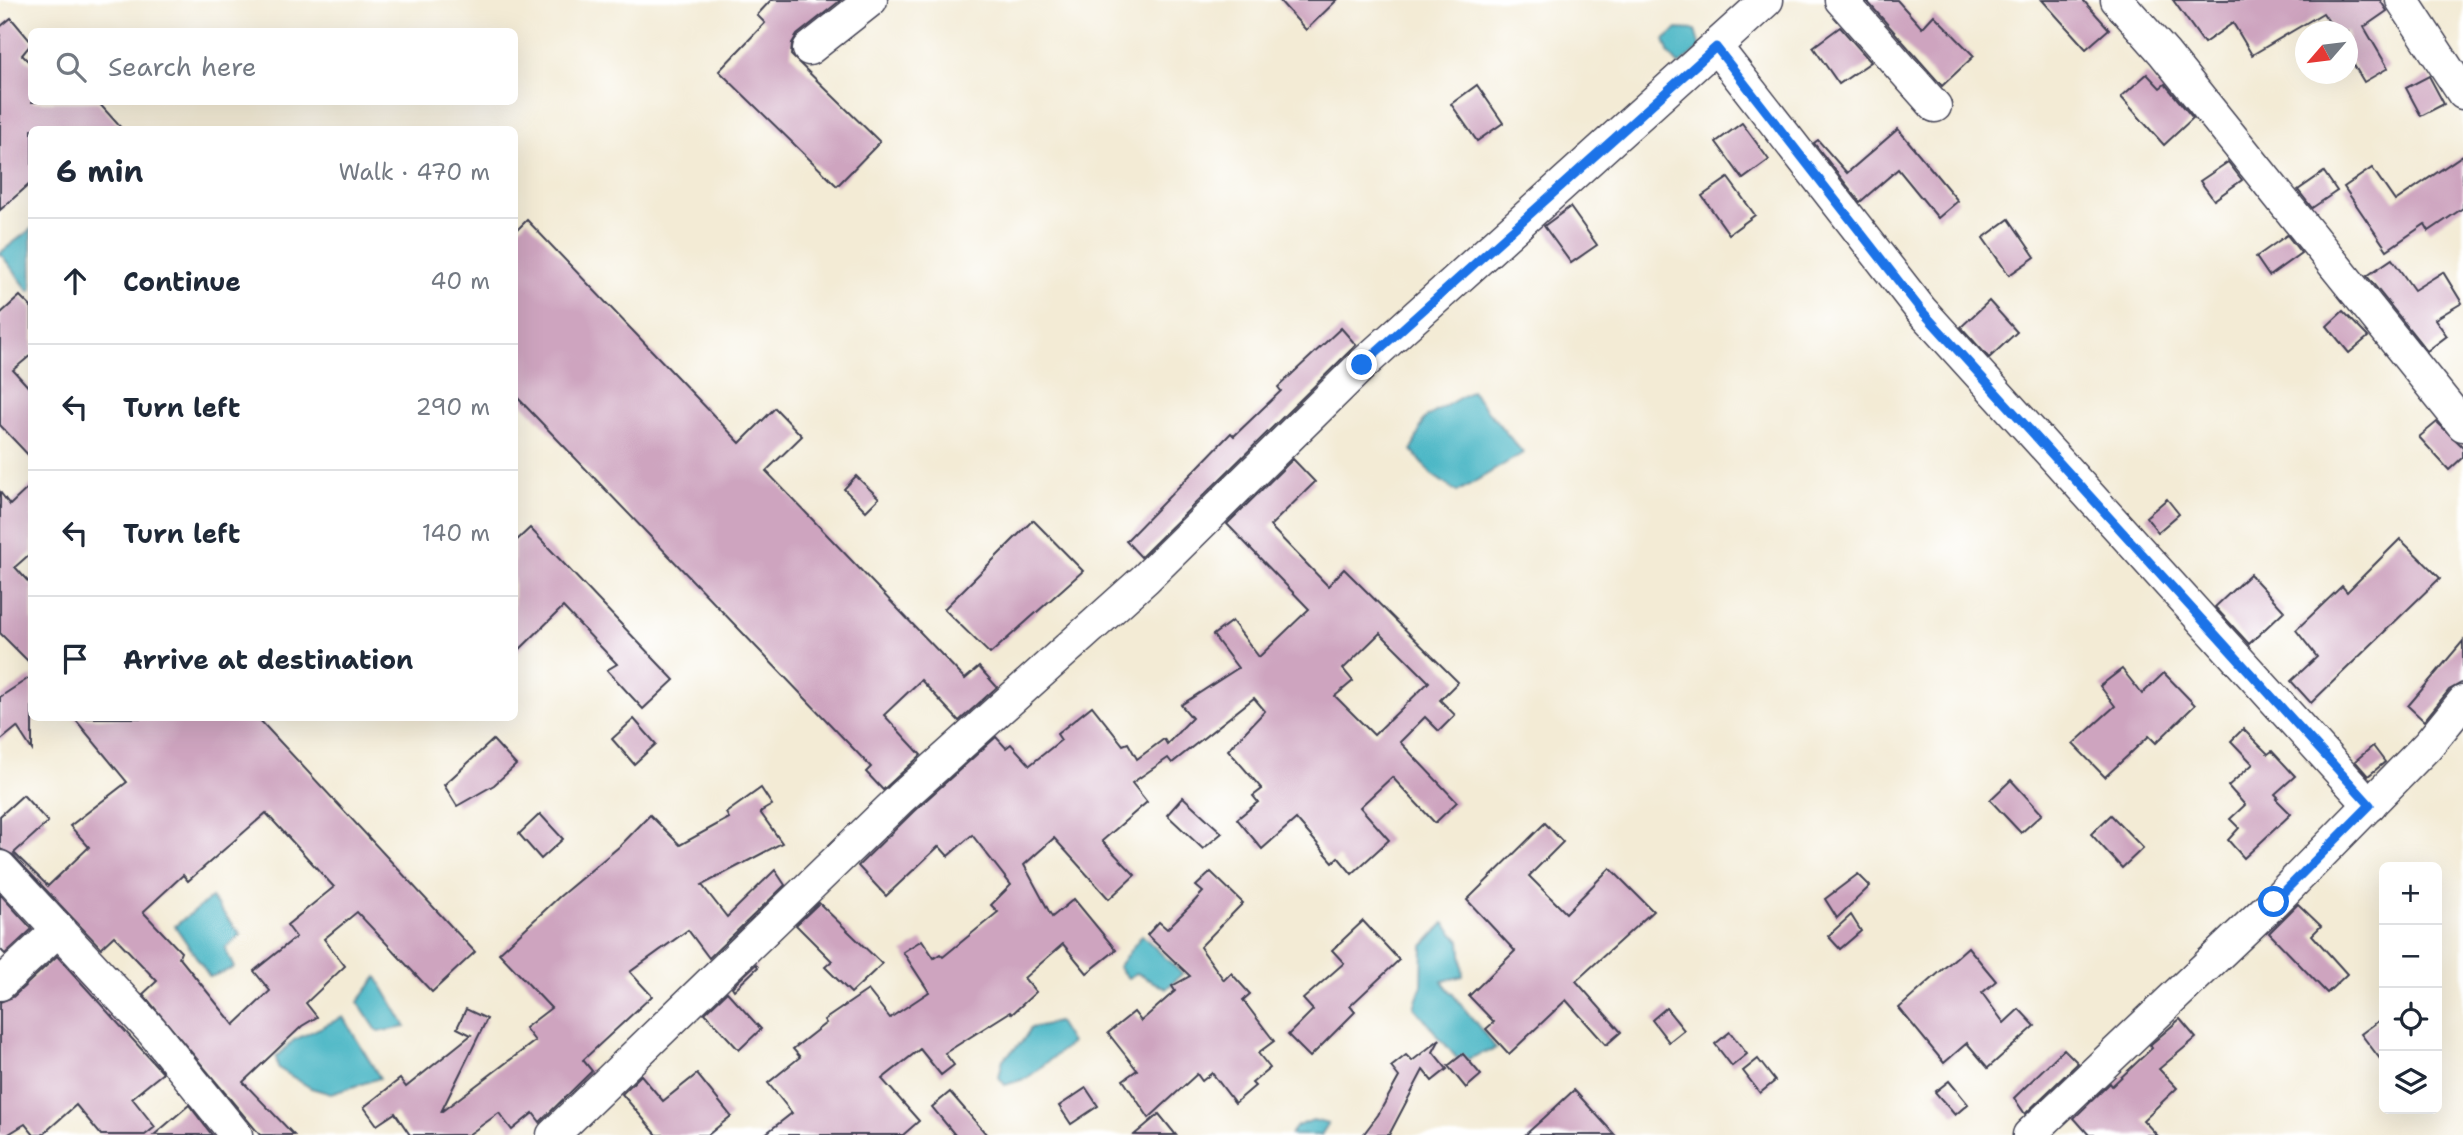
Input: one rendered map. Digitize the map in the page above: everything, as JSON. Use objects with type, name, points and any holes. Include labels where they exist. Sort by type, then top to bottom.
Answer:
[{"type":"street","points":[[809,49],[871,0]]},
{"type":"street","points":[[553,1135],[901,798],[1144,579],[1362,365],[1767,0]]},
{"type":"street","points":[[1842,0],[1935,106]]},
{"type":"street","points":[[2117,0],[2173,64],[2463,425]]},
{"type":"street","points":[[2402,0],[2463,93]]},
{"type":"street","points":[[1716,47],[1921,310],[2370,805]]},
{"type":"street","points":[[2029,1135],[2274,902],[2428,745],[2463,702]]},
{"type":"street","points":[[0,867],[152,1031],[236,1135]]},
{"type":"street","points":[[0,985],[59,929]]},
{"type":"water","points":[[1677,29],[1695,30],[1700,48],[1679,65],[1669,54],[1664,40]]},
{"type":"water","points":[[28,231],[28,290],[0,253]]},
{"type":"water","points":[[1471,391],[1523,453],[1457,492],[1431,474],[1412,450],[1424,419]]},
{"type":"water","points":[[211,898],[241,935],[225,948],[234,968],[210,977],[175,926]]},
{"type":"water","points":[[1444,923],[1460,941],[1463,976],[1442,981],[1496,1048],[1460,1062],[1414,1007],[1422,985],[1423,946]]},
{"type":"water","points":[[1142,935],[1182,974],[1166,989],[1137,973],[1128,978],[1118,967]]},
{"type":"water","points":[[377,977],[406,1027],[378,1032],[358,1002]]},
{"type":"water","points":[[343,1017],[380,1078],[331,1094],[311,1088],[278,1068],[276,1057],[294,1040]]},
{"type":"water","points":[[1058,1022],[1071,1043],[1027,1078],[1005,1085],[999,1077],[1003,1059],[1021,1043],[1031,1028]]},
{"type":"water","points":[[1313,1120],[1328,1124],[1321,1135],[1290,1135],[1297,1126]]},
{"type":"building","points":[[771,0],[841,0],[797,35],[792,43],[791,55],[880,142],[837,186],[719,71],[765,23],[757,15]]},
{"type":"building","points":[[1279,0],[1337,0],[1306,30]]},
{"type":"building","points":[[1866,0],[1897,0],[1922,28],[1934,15],[1974,56],[1942,86]]},
{"type":"building","points":[[2042,0],[2083,0],[2109,29],[2086,49]]},
{"type":"building","points":[[2173,0],[2380,0],[2387,11],[2364,27],[2388,68],[2364,82],[2358,72],[2358,21],[2328,21],[2323,13],[2309,21],[2295,21],[2295,30],[2252,55],[2233,23],[2204,43]]},
{"type":"building","points":[[11,18],[28,38],[28,48],[22,55],[28,61],[28,105],[101,105],[119,126],[28,126],[28,186],[0,210],[0,27]]},
{"type":"building","points":[[1840,27],[1871,62],[1839,84],[1813,47]]},
{"type":"building","points":[[2147,74],[2160,88],[2165,84],[2193,118],[2164,145],[2121,97]]},
{"type":"building","points":[[2429,76],[2444,104],[2421,116],[2406,88]]},
{"type":"building","points":[[1477,85],[1503,123],[1477,141],[1451,104]]},
{"type":"building","points":[[1742,123],[1769,160],[1743,179],[1716,142]]},
{"type":"building","points":[[1898,129],[1958,201],[1938,218],[1898,169],[1860,202],[1814,143],[1818,140],[1847,173]]},
{"type":"building","points":[[2463,155],[2463,208],[2429,231],[2425,224],[2387,250],[2344,187],[2372,168],[2395,201]]},
{"type":"building","points":[[2228,162],[2242,180],[2214,200],[2200,181]]},
{"type":"building","points":[[2324,172],[2337,191],[2312,208],[2298,190]]},
{"type":"building","points":[[1728,178],[1755,215],[1729,234],[1702,196]]},
{"type":"building","points":[[1570,207],[1597,245],[1571,263],[1544,226]]},
{"type":"building","points":[[2009,219],[2035,257],[2009,275],[1983,238]]},
{"type":"building","points":[[527,220],[740,443],[775,408],[802,436],[766,471],[965,679],[979,667],[997,687],[959,721],[921,680],[884,715],[921,755],[883,790],[866,772],[871,767],[518,398],[518,229]]},
{"type":"building","points":[[2287,235],[2301,253],[2269,276],[2256,257]]},
{"type":"building","points":[[2392,259],[2414,290],[2443,272],[2462,303],[2435,319],[2447,336],[2427,351],[2367,276]]},
{"type":"building","points":[[20,296],[28,304],[28,357],[13,370],[28,387],[28,455],[0,425],[0,314]]},
{"type":"building","points":[[1989,301],[2017,332],[1989,358],[1961,327]]},
{"type":"building","points":[[2343,311],[2368,337],[2349,353],[2327,326]]},
{"type":"building","points":[[1341,328],[1356,345],[1141,557],[1126,541],[1231,433],[1234,436],[1281,391],[1278,387]]},
{"type":"building","points":[[2437,422],[2463,447],[2463,457],[2449,470],[2419,437]]},
{"type":"building","points":[[1293,459],[1315,482],[1270,526],[1328,586],[1344,569],[1458,682],[1440,700],[1455,715],[1439,731],[1425,717],[1400,742],[1457,802],[1435,823],[1392,777],[1360,807],[1389,840],[1352,874],[1338,857],[1333,862],[1296,819],[1262,849],[1237,819],[1258,802],[1253,796],[1262,789],[1228,750],[1265,711],[1254,698],[1172,763],[1168,758],[1132,783],[1147,802],[1102,841],[1135,875],[1109,899],[1054,838],[1024,865],[1052,917],[1074,899],[1116,950],[1087,973],[1063,944],[1024,978],[1036,992],[1012,1014],[1010,1012],[945,1053],[954,1065],[941,1075],[920,1049],[882,1079],[919,1121],[903,1135],[764,1135],[792,1113],[768,1083],[800,1057],[793,1049],[826,1023],[824,1020],[868,990],[890,1018],[929,992],[903,952],[922,940],[934,958],[940,954],[943,957],[998,912],[991,905],[1011,885],[972,835],[948,856],[939,846],[886,896],[858,866],[914,811],[996,737],[1006,748],[1011,744],[1030,765],[1061,740],[1057,734],[1092,706],[1123,745],[1128,743],[1137,759],[1164,739],[1167,744],[1192,718],[1181,705],[1238,668],[1213,635],[1232,621],[1259,657],[1309,609],[1227,524]],"holes":[[[1380,633],[1429,682],[1374,735],[1335,696],[1353,681],[1343,669]]]},
{"type":"building","points":[[856,476],[879,498],[866,511],[844,489]]},
{"type":"building","points":[[28,488],[28,556],[15,567],[28,582],[28,661],[0,633],[0,492],[10,505]]},
{"type":"building","points":[[2167,499],[2179,514],[2158,532],[2146,517]]},
{"type":"building","points":[[1033,520],[1083,571],[990,654],[944,609]]},
{"type":"building","points":[[530,528],[674,680],[643,709],[607,670],[617,664],[563,607],[518,651],[518,539]]},
{"type":"building","points":[[2400,539],[2440,578],[2311,703],[2291,681],[2317,657],[2296,630],[2342,586],[2347,592]]},
{"type":"building","points":[[2250,574],[2284,611],[2249,644],[2215,607]]},
{"type":"building","points":[[2463,641],[2463,682],[2449,690],[2424,721],[2408,706]]},
{"type":"building","points":[[2122,669],[2142,694],[2164,673],[2195,705],[2156,743],[2149,736],[2105,777],[2073,744],[2115,706],[2100,686]]},
{"type":"building","points":[[28,679],[28,721],[32,721],[32,750],[17,727],[0,741],[0,697]]},
{"type":"building","points":[[634,719],[656,744],[634,764],[612,739]]},
{"type":"building","points":[[76,721],[261,721],[475,952],[432,992],[357,912],[324,939],[345,966],[306,1003],[317,1017],[302,1026],[243,1082],[294,1135],[260,1135],[143,994],[157,981],[114,936],[101,948],[13,855],[0,849],[0,816],[23,795],[48,822],[14,853],[48,886],[89,847],[70,826],[127,782]],"holes":[[[266,813],[334,887],[287,925],[296,937],[254,971],[270,991],[234,1025],[179,957],[181,952],[143,912],[183,875],[188,881]]]},
{"type":"building","points":[[2243,729],[2268,754],[2272,751],[2295,776],[2275,794],[2278,797],[2276,799],[2291,814],[2244,858],[2228,840],[2239,828],[2230,819],[2245,805],[2228,786],[2253,764],[2231,741]]},
{"type":"building","points":[[493,740],[516,765],[494,785],[457,806],[444,785]]},
{"type":"building","points":[[2373,746],[2385,762],[2368,776],[2355,761]]},
{"type":"building","points":[[2011,780],[2042,814],[2021,833],[1990,800]]},
{"type":"building","points":[[761,788],[772,805],[760,812],[782,843],[702,885],[727,917],[775,870],[785,885],[709,958],[688,930],[630,972],[652,996],[583,1060],[592,1071],[540,1122],[533,1113],[512,1130],[499,1113],[468,1135],[410,1135],[395,1113],[377,1125],[364,1107],[400,1079],[406,1087],[471,1035],[457,1028],[466,1009],[487,1019],[441,1112],[535,1041],[525,1028],[551,1008],[499,953],[559,897],[620,846],[650,815],[680,845],[729,818],[726,813]]},
{"type":"building","points":[[1183,797],[1222,833],[1203,849],[1167,815]]},
{"type":"building","points":[[540,814],[563,839],[541,859],[519,834]]},
{"type":"building","points":[[2111,815],[2143,848],[2122,868],[2091,834]]},
{"type":"building","points":[[1545,823],[1563,842],[1529,876],[1566,913],[1610,868],[1653,911],[1576,981],[1621,1032],[1606,1045],[1566,1000],[1509,1054],[1486,1029],[1494,1022],[1469,996],[1515,951],[1467,900]]},
{"type":"building","points":[[1211,872],[1243,903],[1200,947],[1224,980],[1231,973],[1250,994],[1243,1000],[1274,1041],[1258,1053],[1270,1068],[1252,1083],[1255,1086],[1235,1103],[1212,1073],[1202,1081],[1197,1074],[1149,1118],[1123,1080],[1137,1070],[1108,1033],[1134,1012],[1141,1021],[1175,991],[1172,986],[1190,976],[1147,935],[1159,922],[1167,929],[1203,892],[1196,886]]},
{"type":"building","points":[[1858,874],[1870,886],[1837,918],[1825,899]]},
{"type":"building","points":[[0,894],[32,929],[5,954],[0,949]]},
{"type":"building","points":[[819,903],[882,964],[851,993],[825,967],[832,961],[796,925]]},
{"type":"building","points":[[2298,904],[2321,926],[2312,935],[2347,974],[2327,993],[2269,933]]},
{"type":"building","points":[[1851,915],[1861,931],[1840,949],[1828,936]]},
{"type":"building","points":[[1363,921],[1399,960],[1350,1006],[1355,1012],[1310,1057],[1288,1035],[1313,1010],[1303,999],[1344,963],[1332,950]]},
{"type":"building","points":[[1968,947],[1996,981],[1982,993],[2004,1023],[2019,1009],[2035,1026],[1988,1068],[1967,1043],[1944,1063],[1899,1008]]},
{"type":"building","points":[[57,956],[163,1073],[132,1098],[155,1127],[145,1135],[101,1135],[76,1105],[42,1135],[34,1135],[25,1124],[7,1135],[0,1135],[0,1002],[13,997]]},
{"type":"building","points":[[756,964],[758,967],[734,990],[732,987]]},
{"type":"building","points":[[727,992],[761,1029],[739,1050],[705,1013]]},
{"type":"building","points":[[1666,1008],[1684,1030],[1669,1042],[1652,1020]]},
{"type":"building","points":[[2180,1019],[2196,1038],[2159,1069],[2177,1088],[2143,1120],[2157,1135],[2089,1135],[2074,1118],[2110,1083],[2112,1086],[2152,1048],[2150,1045]]},
{"type":"building","points":[[2379,1021],[2379,1057],[2361,1034]]},
{"type":"building","points":[[1730,1032],[1747,1054],[1732,1066],[1715,1044]]},
{"type":"building","points":[[1440,1039],[1433,1052],[1447,1069],[1432,1081],[1423,1070],[1389,1135],[1363,1135],[1378,1115],[1399,1077],[1391,1067],[1406,1055],[1412,1061]]},
{"type":"building","points":[[2064,1049],[2078,1063],[2025,1114],[2014,1098]]},
{"type":"building","points":[[1463,1054],[1481,1075],[1466,1088],[1448,1066]]},
{"type":"building","points":[[1758,1059],[1775,1081],[1760,1093],[1743,1071]]},
{"type":"building","points":[[697,1074],[731,1116],[708,1135],[657,1135],[622,1094],[641,1075],[663,1101]]},
{"type":"building","points":[[1949,1081],[1968,1104],[1955,1115],[1935,1092]]},
{"type":"building","points":[[1086,1088],[1098,1106],[1071,1124],[1059,1106]]},
{"type":"building","points":[[1574,1090],[1615,1135],[1525,1135],[1544,1118]]},
{"type":"building","points":[[950,1092],[987,1135],[955,1135],[932,1107]]},
{"type":"building","points":[[189,1105],[212,1135],[154,1135]]},
{"type":"building","points":[[1159,1114],[1176,1135],[1134,1135]]},
{"type":"route","points":[[1362,365],[1716,47],[1921,310],[2370,805],[2274,902]]}]
